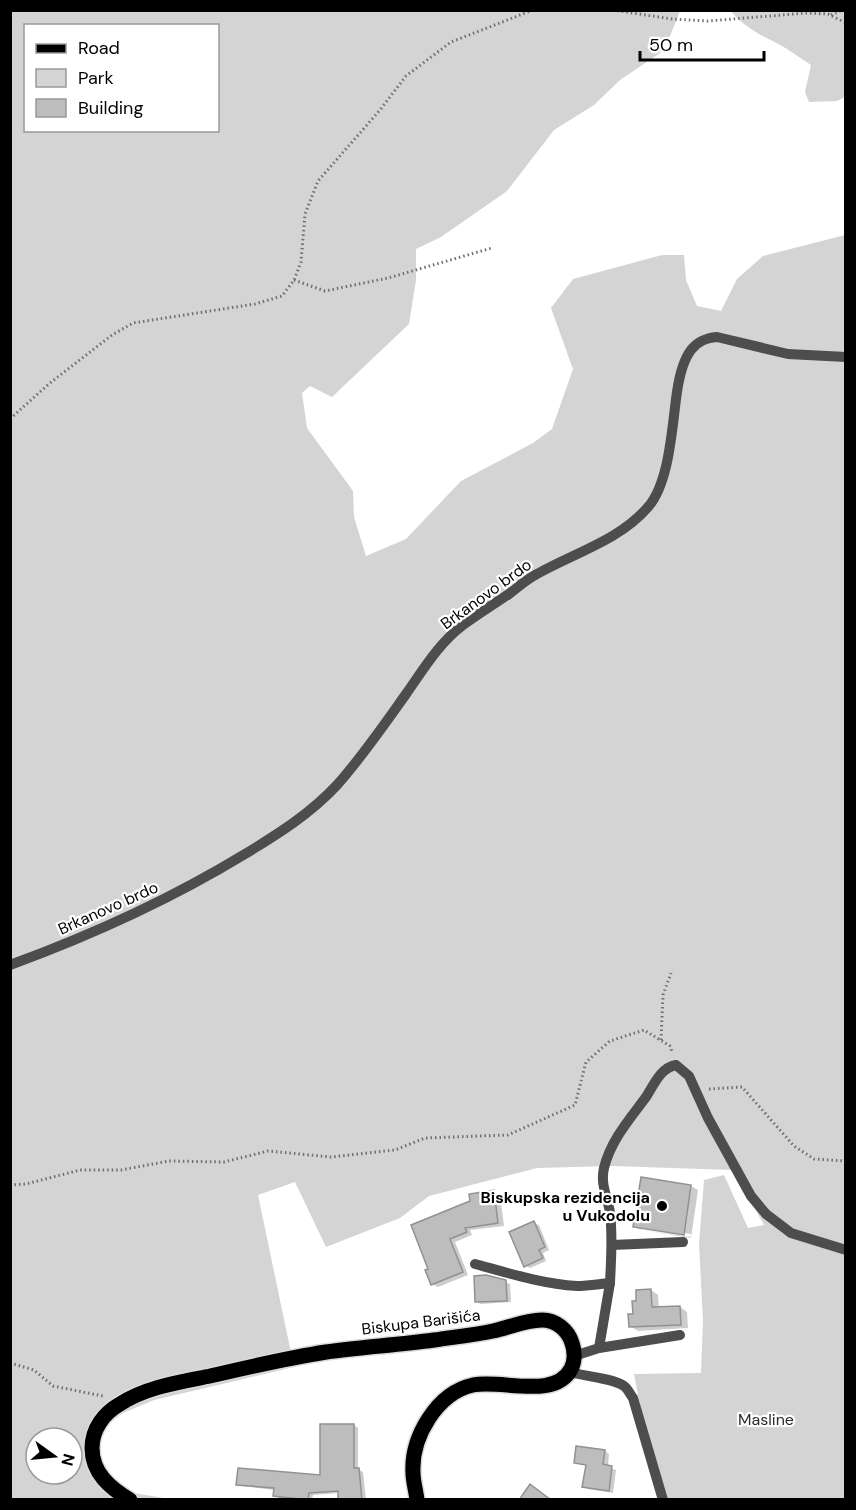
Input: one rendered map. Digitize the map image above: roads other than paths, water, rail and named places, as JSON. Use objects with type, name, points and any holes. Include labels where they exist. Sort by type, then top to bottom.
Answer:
[{"type":"main road","name":"Biskupa Barišića","points":[[130,1500],[111,1488],[97,1470],[92,1449],[93,1436],[98,1424],[119,1404],[166,1385],[326,1352],[491,1332],[541,1320],[559,1325],[567,1332],[574,1356]]},
{"type":"main road","points":[[417,1500],[413,1472],[418,1439],[443,1401],[470,1386],[482,1384],[545,1386],[563,1380],[569,1372],[574,1356]]},
{"type":"street","name":"Brkanovo brdo","points":[[10,965],[105,927],[168,898],[286,829],[336,786],[372,742],[428,661],[461,626],[535,575],[603,540],[639,516],[650,505],[659,488],[665,466],[680,374],[691,349],[699,342],[717,337],[788,354],[846,357]]},
{"type":"street","points":[[599,1348],[610,1283],[612,1245],[610,1210],[603,1189],[603,1171],[609,1152],[620,1131],[663,1070],[670,1066],[676,1065],[689,1076],[708,1118],[751,1196],[766,1214],[791,1233],[846,1250]]},
{"type":"street","points":[[612,1245],[683,1242]]},
{"type":"street","points":[[475,1264],[539,1281],[579,1286],[610,1283]]},
{"type":"street","points":[[574,1356],[599,1348],[680,1335]]},
{"type":"street","points":[[569,1372],[615,1382],[629,1391],[663,1500]]},
{"type":"place","name":"Biskupska rezidencija u Vukodolu","points":[[662,1206]]},
{"type":"park label","name":"Masline","points":[[766,1419]]}]
